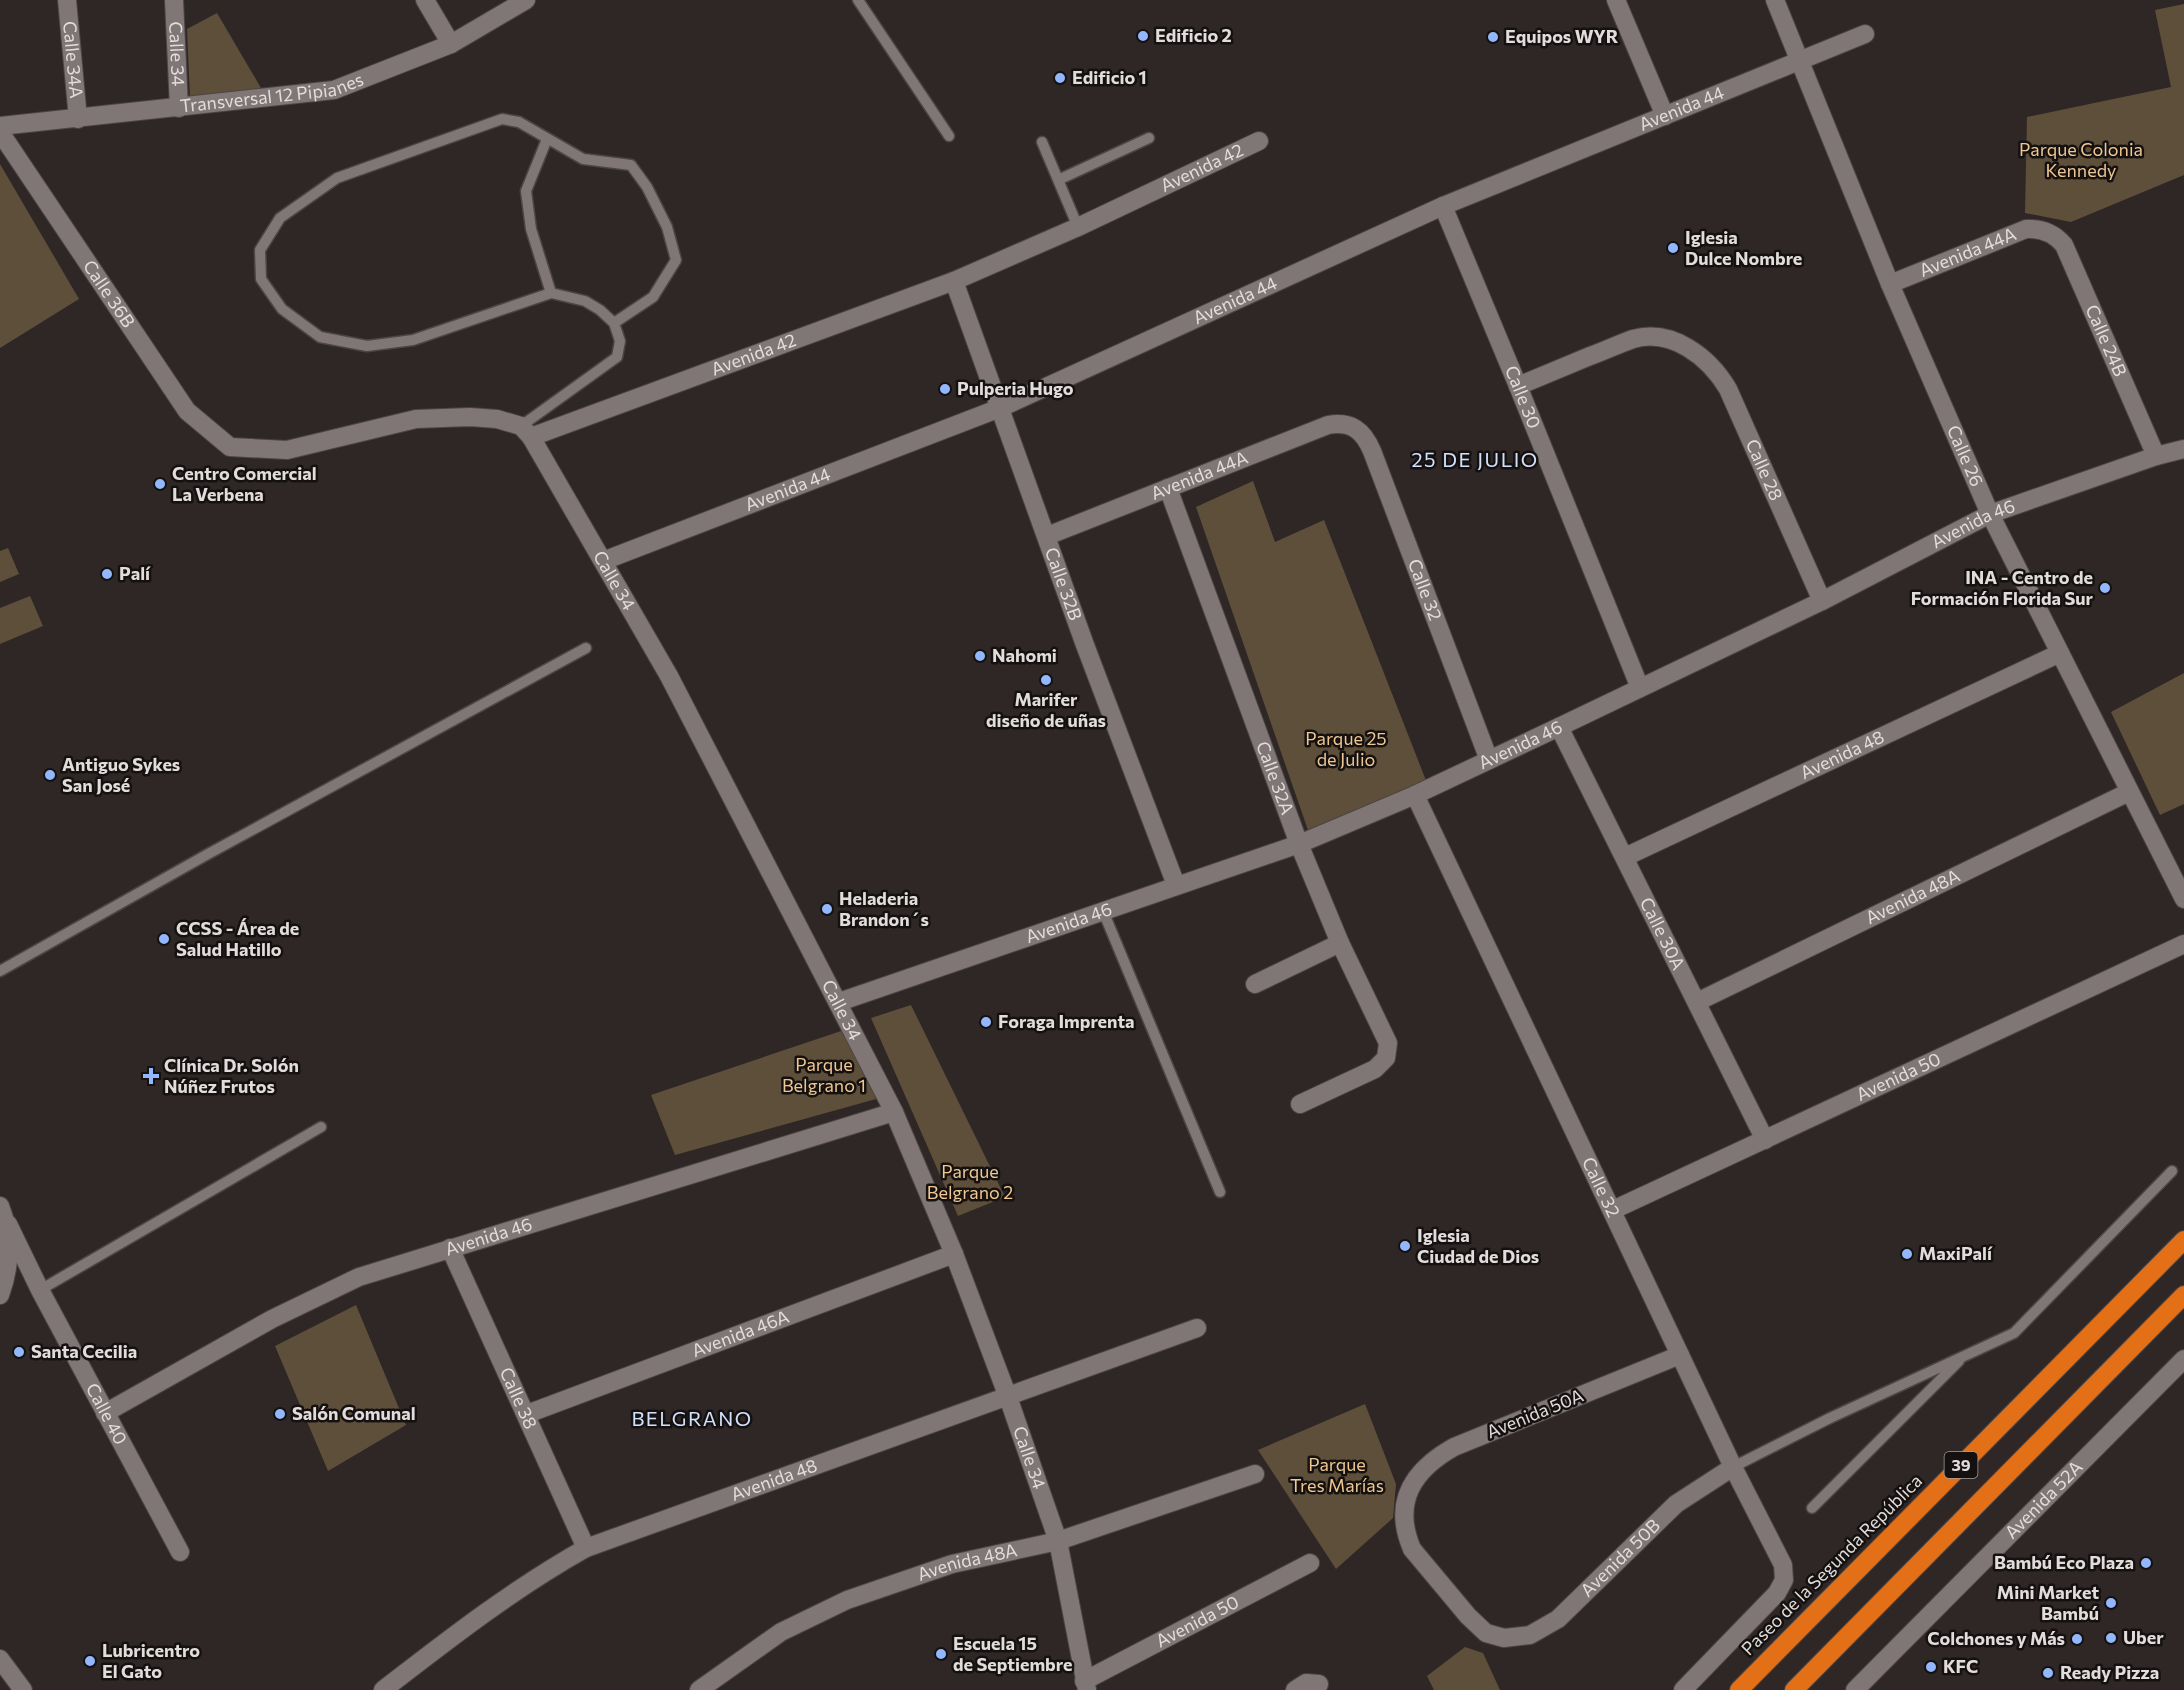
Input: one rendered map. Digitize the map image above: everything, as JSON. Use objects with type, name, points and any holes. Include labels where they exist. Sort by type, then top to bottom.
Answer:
[{"type":"highway","name":"Paseo de la Segunda República","points":[[1739,1690],[2184,1240]]},
{"type":"highway","name":"39","points":[[1794,1690],[2184,1295]]},
{"type":"street","name":"Calle 34A","points":[[67,0],[78,119]]},
{"type":"street","name":"Calle 34","points":[[174,0],[179,108]]},
{"type":"street","points":[[425,0],[451,44]]},
{"type":"street","name":"Transversal 12 Pipianes","points":[[0,126],[334,90],[451,44],[526,0]]},
{"type":"street","points":[[1616,0],[1665,116]]},
{"type":"street","name":"Calle 26","points":[[1775,0],[1890,284],[1989,514],[2184,899]]},
{"type":"street","name":"Avenida 44","points":[[603,561],[1000,408],[1443,206],[1799,63],[1865,34]]},
{"type":"street","name":"Calle 36B","points":[[0,132],[187,411],[230,447],[287,450],[416,419],[488,418],[526,432]]},
{"type":"street","name":"Avenida 42","points":[[526,432],[954,281],[1078,227],[1259,141]]},
{"type":"street","name":"Calle 30","points":[[1443,206],[1640,688]]},
{"type":"street","name":"Avenida 44A","points":[[1890,284],[2026,229],[2046,231]]},
{"type":"street","name":"Calle 24B","points":[[2046,231],[2064,245],[2156,456]]},
{"type":"street","name":"Calle 32B","points":[[954,281],[1130,766],[1176,885]]},
{"type":"street","name":"Calle 28","points":[[1518,386],[1634,339],[1664,339],[1683,344],[1692,350],[1717,371],[1728,388],[1822,601]]},
{"type":"street","name":"Avenida 44A","points":[[1047,536],[1328,425],[1353,426]]},
{"type":"street","name":"Calle 32","points":[[1353,426],[1363,435],[1372,451],[1488,760]]},
{"type":"street","name":"Calle 34","points":[[526,432],[669,676],[894,1112],[954,1254],[1008,1397],[1058,1541],[1085,1686]]},
{"type":"street","name":"Avenida 46","points":[[838,1002],[1299,844],[1415,795],[1559,727],[1822,601],[1989,514],[2184,448]]},
{"type":"street","name":"Calle 32A","points":[[1168,488],[1299,844],[1340,943],[1388,1043],[1388,1054],[1384,1063],[1366,1075],[1300,1104]]},
{"type":"street","name":"Avenida 48","points":[[1625,857],[2060,653]]},
{"type":"street","name":"Calle 30A","points":[[1559,727],[1765,1140]]},
{"type":"street","name":"Avenida 48A","points":[[1697,1002],[2129,792]]},
{"type":"street","name":"Calle 32","points":[[1415,795],[1733,1467],[1783,1565],[1784,1580],[1777,1593],[1683,1690]]},
{"type":"street","points":[[1255,984],[1340,943]]},
{"type":"street","name":"Avenida 50","points":[[1613,1210],[2184,944]]},
{"type":"street","name":"Avenida 46","points":[[105,1413],[272,1319],[350,1282],[450,1248],[894,1112]]},
{"type":"street","points":[[0,1295],[9,1263],[10,1247],[1,1214]]},
{"type":"street","name":"Calle 40","points":[[1,1214],[180,1552]]},
{"type":"street","name":"Calle 38","points":[[450,1248],[586,1548]]},
{"type":"street","name":"Avenida 46A","points":[[527,1414],[954,1254]]},
{"type":"street","name":"Avenida 48","points":[[383,1690],[505,1598],[544,1571],[586,1548],[1197,1328]]},
{"type":"street","name":"Avenida 50A","points":[[1504,1638],[1491,1636],[1480,1629],[1412,1549],[1405,1520],[1411,1486],[1424,1467],[1454,1447],[1680,1355]]},
{"type":"street","name":"Avenida 52A","points":[[1854,1690],[2184,1359]]},
{"type":"street","name":"Avenida 50B","points":[[1504,1638],[1530,1635],[1558,1619],[1676,1504],[1733,1467]]},
{"type":"street","name":"Avenida 48A","points":[[699,1690],[733,1664],[782,1632],[847,1600],[952,1564],[1058,1541],[1255,1474]]},
{"type":"street","name":"Avenida 50","points":[[1085,1686],[1310,1563]]},
{"type":"street","points":[[0,1659],[23,1690]]},
{"type":"street","points":[[1295,1690],[1306,1683],[1319,1684]]},
{"type":"lane","points":[[858,0],[949,136]]},
{"type":"lane","points":[[526,432],[617,357],[620,341],[614,323],[600,310],[585,302],[551,293],[413,340],[367,346],[320,337],[282,309],[261,279],[260,250],[280,218],[337,178],[502,119],[519,122],[583,159],[631,165],[646,186],[667,227],[676,260],[652,297],[614,323]]},
{"type":"lane","points":[[1058,180],[1149,138]]},
{"type":"lane","points":[[547,139],[526,191],[531,229],[551,293]]},
{"type":"lane","points":[[1042,142],[1078,227]]},
{"type":"lane","points":[[0,971],[208,854],[586,648]]},
{"type":"lane","points":[[1103,911],[1220,1192]]},
{"type":"lane","points":[[40,1290],[321,1126]]},
{"type":"lane","points":[[1733,1467],[1830,1418],[2014,1333],[2172,1171]]},
{"type":"lane","points":[[1812,1508],[1964,1357]]},
{"type":"green space","name":"Parque Colonia Kennedy","points":[[2184,4],[2184,175],[2071,222],[2025,213],[2027,117],[2171,87],[2155,10]]},
{"type":"green space","points":[[217,13],[261,88],[190,98],[187,29]]},
{"type":"green space","points":[[0,164],[79,299],[0,348]]},
{"type":"green space","name":"Parque 25 de Julio","points":[[1253,481],[1275,542],[1324,520],[1427,783],[1309,833],[1196,507]]},
{"type":"green space","points":[[8,548],[19,574],[0,582],[0,551]]},
{"type":"green space","points":[[30,596],[43,626],[0,644],[0,608]]},
{"type":"green space","points":[[2184,673],[2184,804],[2160,815],[2111,712]]},
{"type":"green space","name":"Parque Belgrano 2","points":[[911,1005],[1005,1197],[958,1216],[871,1018]]},
{"type":"green space","name":"Parque Belgrano 1","points":[[847,1029],[876,1099],[675,1155],[651,1095]]},
{"type":"green space","points":[[356,1305],[406,1425],[328,1471],[275,1346]]},
{"type":"green space","name":"Parque Tres Marías","points":[[1365,1404],[1396,1484],[1393,1518],[1336,1569],[1258,1450]]},
{"type":"green space","points":[[1465,1647],[1483,1653],[1500,1690],[1434,1690],[1427,1676]]},
{"type":"place","name":"Edificio 2","points":[[1143,36]]},
{"type":"place","name":"Equipos WYR","points":[[1493,37]]},
{"type":"place","name":"Edificio 1","points":[[1060,78]]},
{"type":"place","name":"Iglesia Dulce Nombre","points":[[1673,248]]},
{"type":"place","name":"Pulperia Hugo","points":[[945,389]]},
{"type":"place","name":"Centro Comercial La Verbena","points":[[160,484]]},
{"type":"place","name":"Palí","points":[[107,574]]},
{"type":"place","name":"INA - Centro de Formación Florida Sur","points":[[2105,588]]},
{"type":"place","name":"Nahomi","points":[[980,656]]},
{"type":"place","name":"Marifer diseño de uñas","points":[[1046,680]]},
{"type":"place","name":"Antiguo Sykes San José","points":[[50,775]]},
{"type":"place","name":"Heladeria Brandon´s","points":[[827,909]]},
{"type":"place","name":"CCSS - Área de Salud Hatillo","points":[[164,939]]},
{"type":"place","name":"Foraga Imprenta","points":[[986,1022]]},
{"type":"place","name":"Clínica Dr. Solón Núñez Frutos","points":[[151,1076]]},
{"type":"place","name":"Iglesia Ciudad de Dios","points":[[1405,1246]]},
{"type":"place","name":"MaxiPalí","points":[[1907,1254]]},
{"type":"place","name":"Santa Cecilia","points":[[19,1352]]},
{"type":"place","name":"Salón Comunal","points":[[280,1414]]},
{"type":"place","name":"Bambú Eco Plaza","points":[[2146,1563]]},
{"type":"place","name":"Mini Market Bambú","points":[[2111,1603]]},
{"type":"place","name":"Uber","points":[[2111,1638]]},
{"type":"place","name":"Colchones y Más","points":[[2077,1639]]},
{"type":"place","name":"Escuela 15 de Septiembre","points":[[941,1654]]},
{"type":"place","name":"Lubricentro El Gato","points":[[90,1661]]},
{"type":"place","name":"KFC","points":[[1931,1667]]},
{"type":"place","name":"Ready Pizza","points":[[2048,1673]]},
{"type":"district","name":"25 DE JULIO","points":[[1475,460]]},
{"type":"district","name":"BELGRANO","points":[[692,1419]]}]
